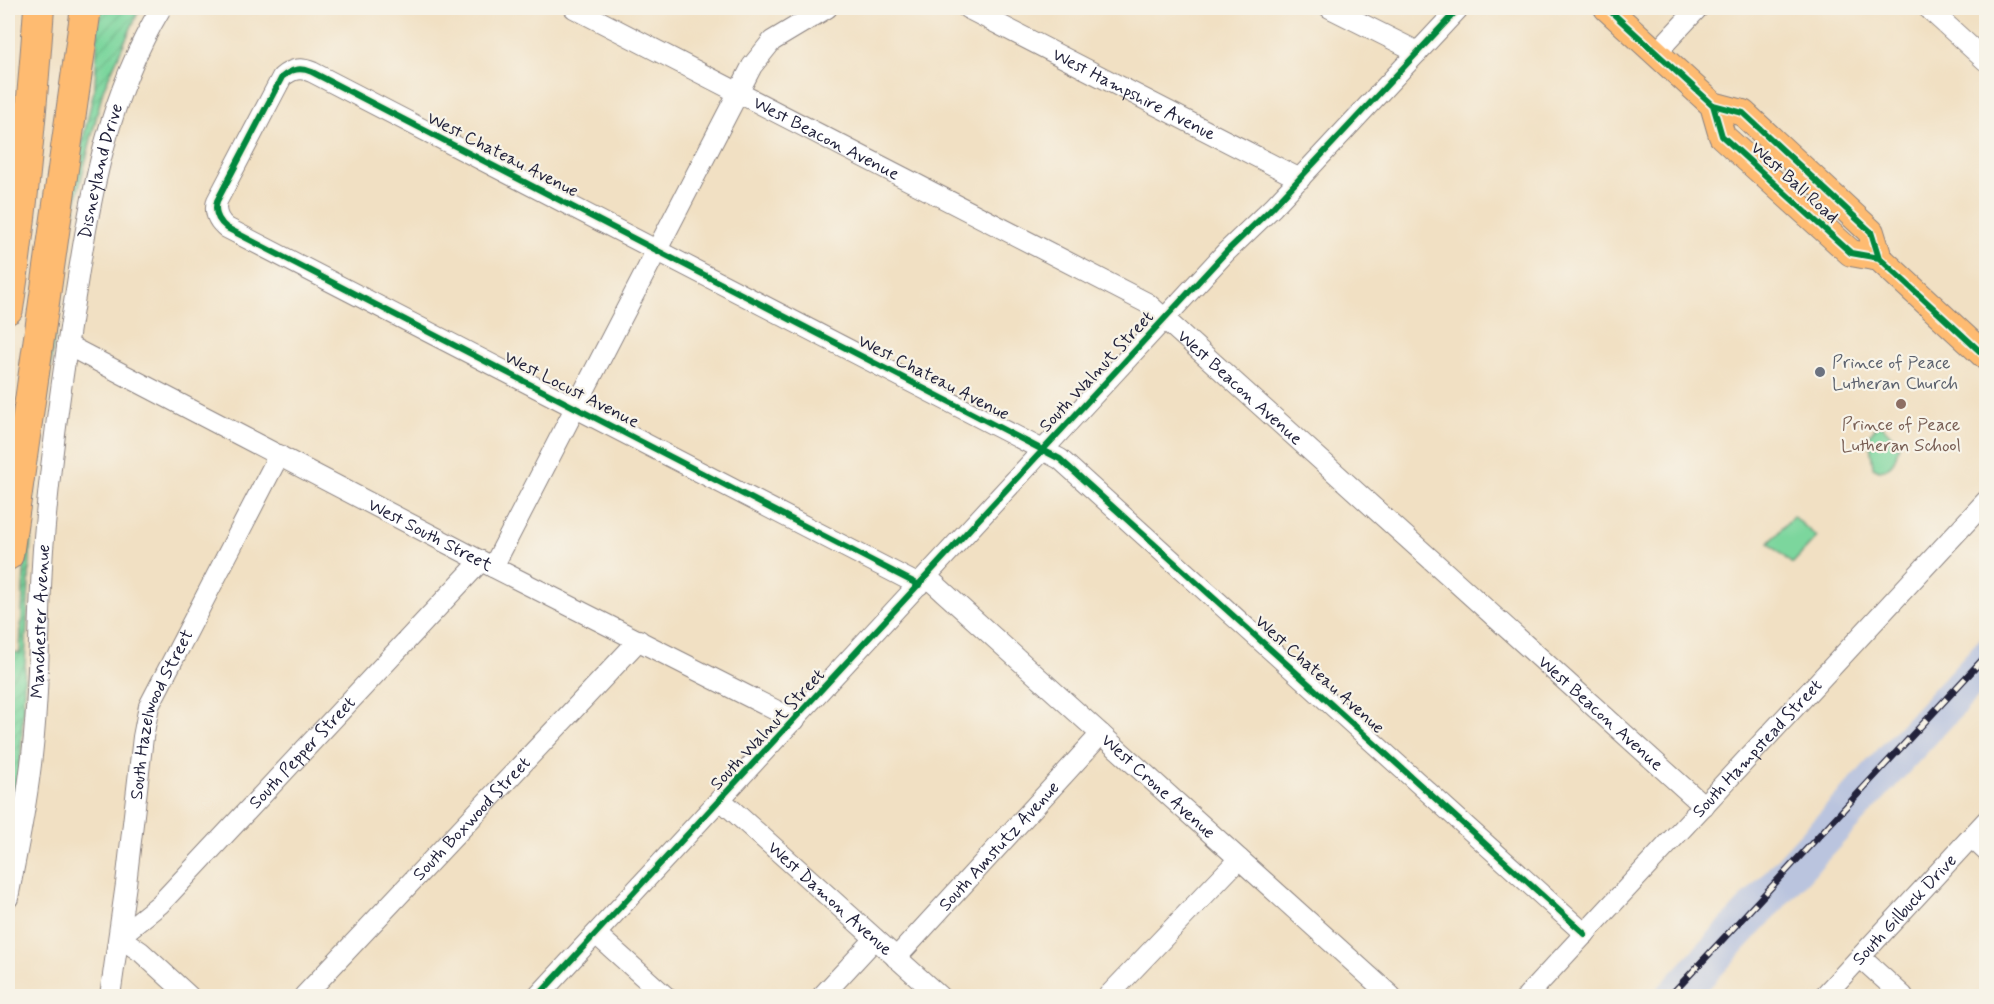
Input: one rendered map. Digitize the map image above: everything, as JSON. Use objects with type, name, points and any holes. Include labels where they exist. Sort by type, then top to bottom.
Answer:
[{"type":"highway","points":[[8,309],[20,228],[39,8]]},
{"type":"highway","points":[[8,555],[86,8]]},
{"type":"main road","name":"West Ball Road","points":[[1606,8],[1713,105],[1743,113],[1872,232],[1879,258],[1986,357]]},
{"type":"street","name":"Disneyland Drive","points":[[67,345],[84,235],[98,168],[116,102],[147,30],[161,8]]},
{"type":"street","name":"West Beacon Avenue","points":[[574,8],[1147,303],[1704,807]]},
{"type":"street","name":"South Pepper Street","points":[[118,937],[160,904],[487,564],[576,407],[758,56],[772,40],[827,8]]},
{"type":"street","name":"West Hampshire Avenue","points":[[967,8],[1300,179]]},
{"type":"street","points":[[1330,8],[1418,52]]},
{"type":"street","name":"South Walnut Street","points":[[538,996],[1226,252],[1300,179],[1459,8]]},
{"type":"street","points":[[1656,53],[1698,8]]},
{"type":"street","points":[[1928,8],[1986,61]]},
{"type":"street","name":"West Chateau Avenue","points":[[292,70],[305,69],[312,72],[1060,459],[1585,934]]},
{"type":"street","name":"West Locust Avenue","points":[[292,70],[282,77],[220,194],[215,206],[223,225],[576,407],[923,581]]},
{"type":"street","name":"West South Street","points":[[67,345],[487,564],[795,720]]},
{"type":"street","name":"Manchester Avenue","points":[[8,898],[30,772],[47,509],[67,345]]},
{"type":"street","name":"South Hazelwood Street","points":[[110,996],[143,737],[149,706],[279,455]]},
{"type":"street","name":"South Hampstead Street","points":[[1527,996],[1986,501]]},
{"type":"street","name":"West Crone Avenue","points":[[923,581],[1101,734],[1391,996]]},
{"type":"street","name":"South Boxwood Street","points":[[304,996],[639,640]]},
{"type":"street","name":"South Amstutz Avenue","points":[[896,958],[1101,734]]},
{"type":"street","name":"West Damon Avenue","points":[[721,800],[939,996]]},
{"type":"street","name":"South Gilbuck Drive","points":[[1824,996],[1986,821]]},
{"type":"street","points":[[1971,837],[1986,851]]},
{"type":"street","points":[[1108,996],[1239,859]]},
{"type":"street","points":[[596,934],[665,996]]},
{"type":"street","points":[[118,937],[141,952],[189,996]]},
{"type":"street","points":[[822,996],[875,939]]},
{"type":"street","points":[[1860,957],[1903,996]]},
{"type":"shaded area","points":[[1986,632],[1986,689],[1702,996],[1650,996]]},
{"type":"green space","points":[[102,8],[140,8],[103,90],[79,188],[66,255],[33,494],[20,771],[8,827],[9,652],[20,653],[27,512],[70,198],[95,86],[98,25]]},
{"type":"green space","points":[[1879,424],[1899,443],[1892,464],[1879,470],[1873,467],[1869,435]]},
{"type":"green space","points":[[1793,516],[1817,537],[1792,564],[1769,543]]},
{"type":"railway","points":[[1670,996],[1986,656]]},
{"type":"cycle path","points":[[538,996],[1226,252],[1273,207],[1459,8]]},
{"type":"cycle path","points":[[1607,8],[1713,105],[1743,113],[1871,232],[1879,258],[1986,357]]},
{"type":"cycle path","points":[[919,585],[227,228],[218,216],[217,201],[282,77],[296,70],[312,72],[1060,459],[1585,934]]},
{"type":"cycle path","points":[[1713,105],[1722,136],[1851,253],[1879,258]]},
{"type":"place","name":"Prince of Peace Lutheran Church","points":[[1820,372]]},
{"type":"place","name":"Prince of Peace Lutheran School","points":[[1901,404]]}]
